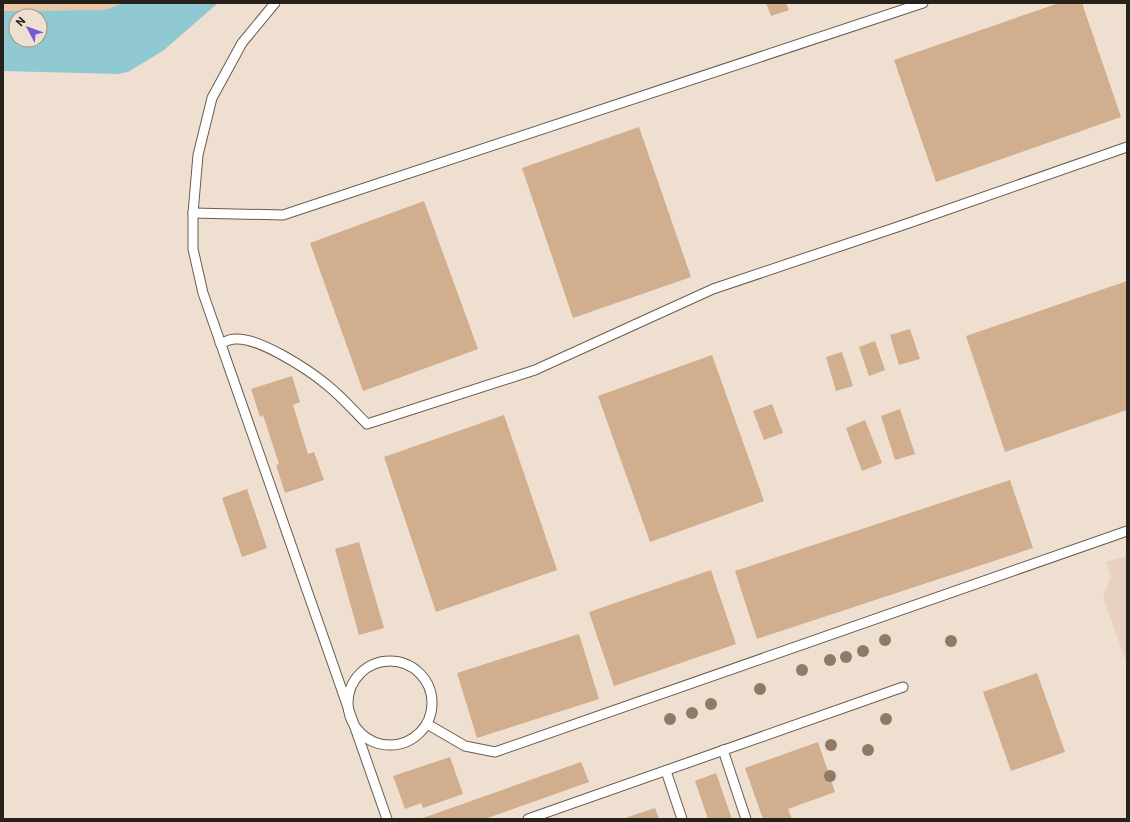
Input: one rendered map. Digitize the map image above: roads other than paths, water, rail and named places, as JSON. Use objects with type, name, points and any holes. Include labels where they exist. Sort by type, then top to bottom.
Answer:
[{"type":"lane","points":[[275,3],[242,43],[212,98],[198,155],[193,212],[193,249],[203,293],[352,723],[360,733],[370,741],[384,746],[399,745],[413,740],[424,730],[431,718],[433,703],[431,689],[418,671],[412,666],[398,661],[384,661],[370,666],[359,674],[352,685],[348,697],[348,710],[350,715],[387,819]]},
{"type":"lane","points":[[193,212],[283,215],[923,3]]},
{"type":"lane","points":[[220,343],[235,338],[250,341],[270,349],[328,385],[367,424],[535,370],[713,288],[909,223],[1127,147]]},
{"type":"lane","points":[[427,724],[466,746],[495,752],[1127,531]]},
{"type":"lane","points":[[528,819],[903,687]]},
{"type":"lane","points":[[723,750],[746,819]]},
{"type":"lane","points":[[666,771],[682,819]]},
{"type":"water","points":[[123,3],[218,3],[164,50],[128,72],[118,74],[3,71],[3,11],[8,11],[8,48],[48,48],[48,11],[108,9]]}]
